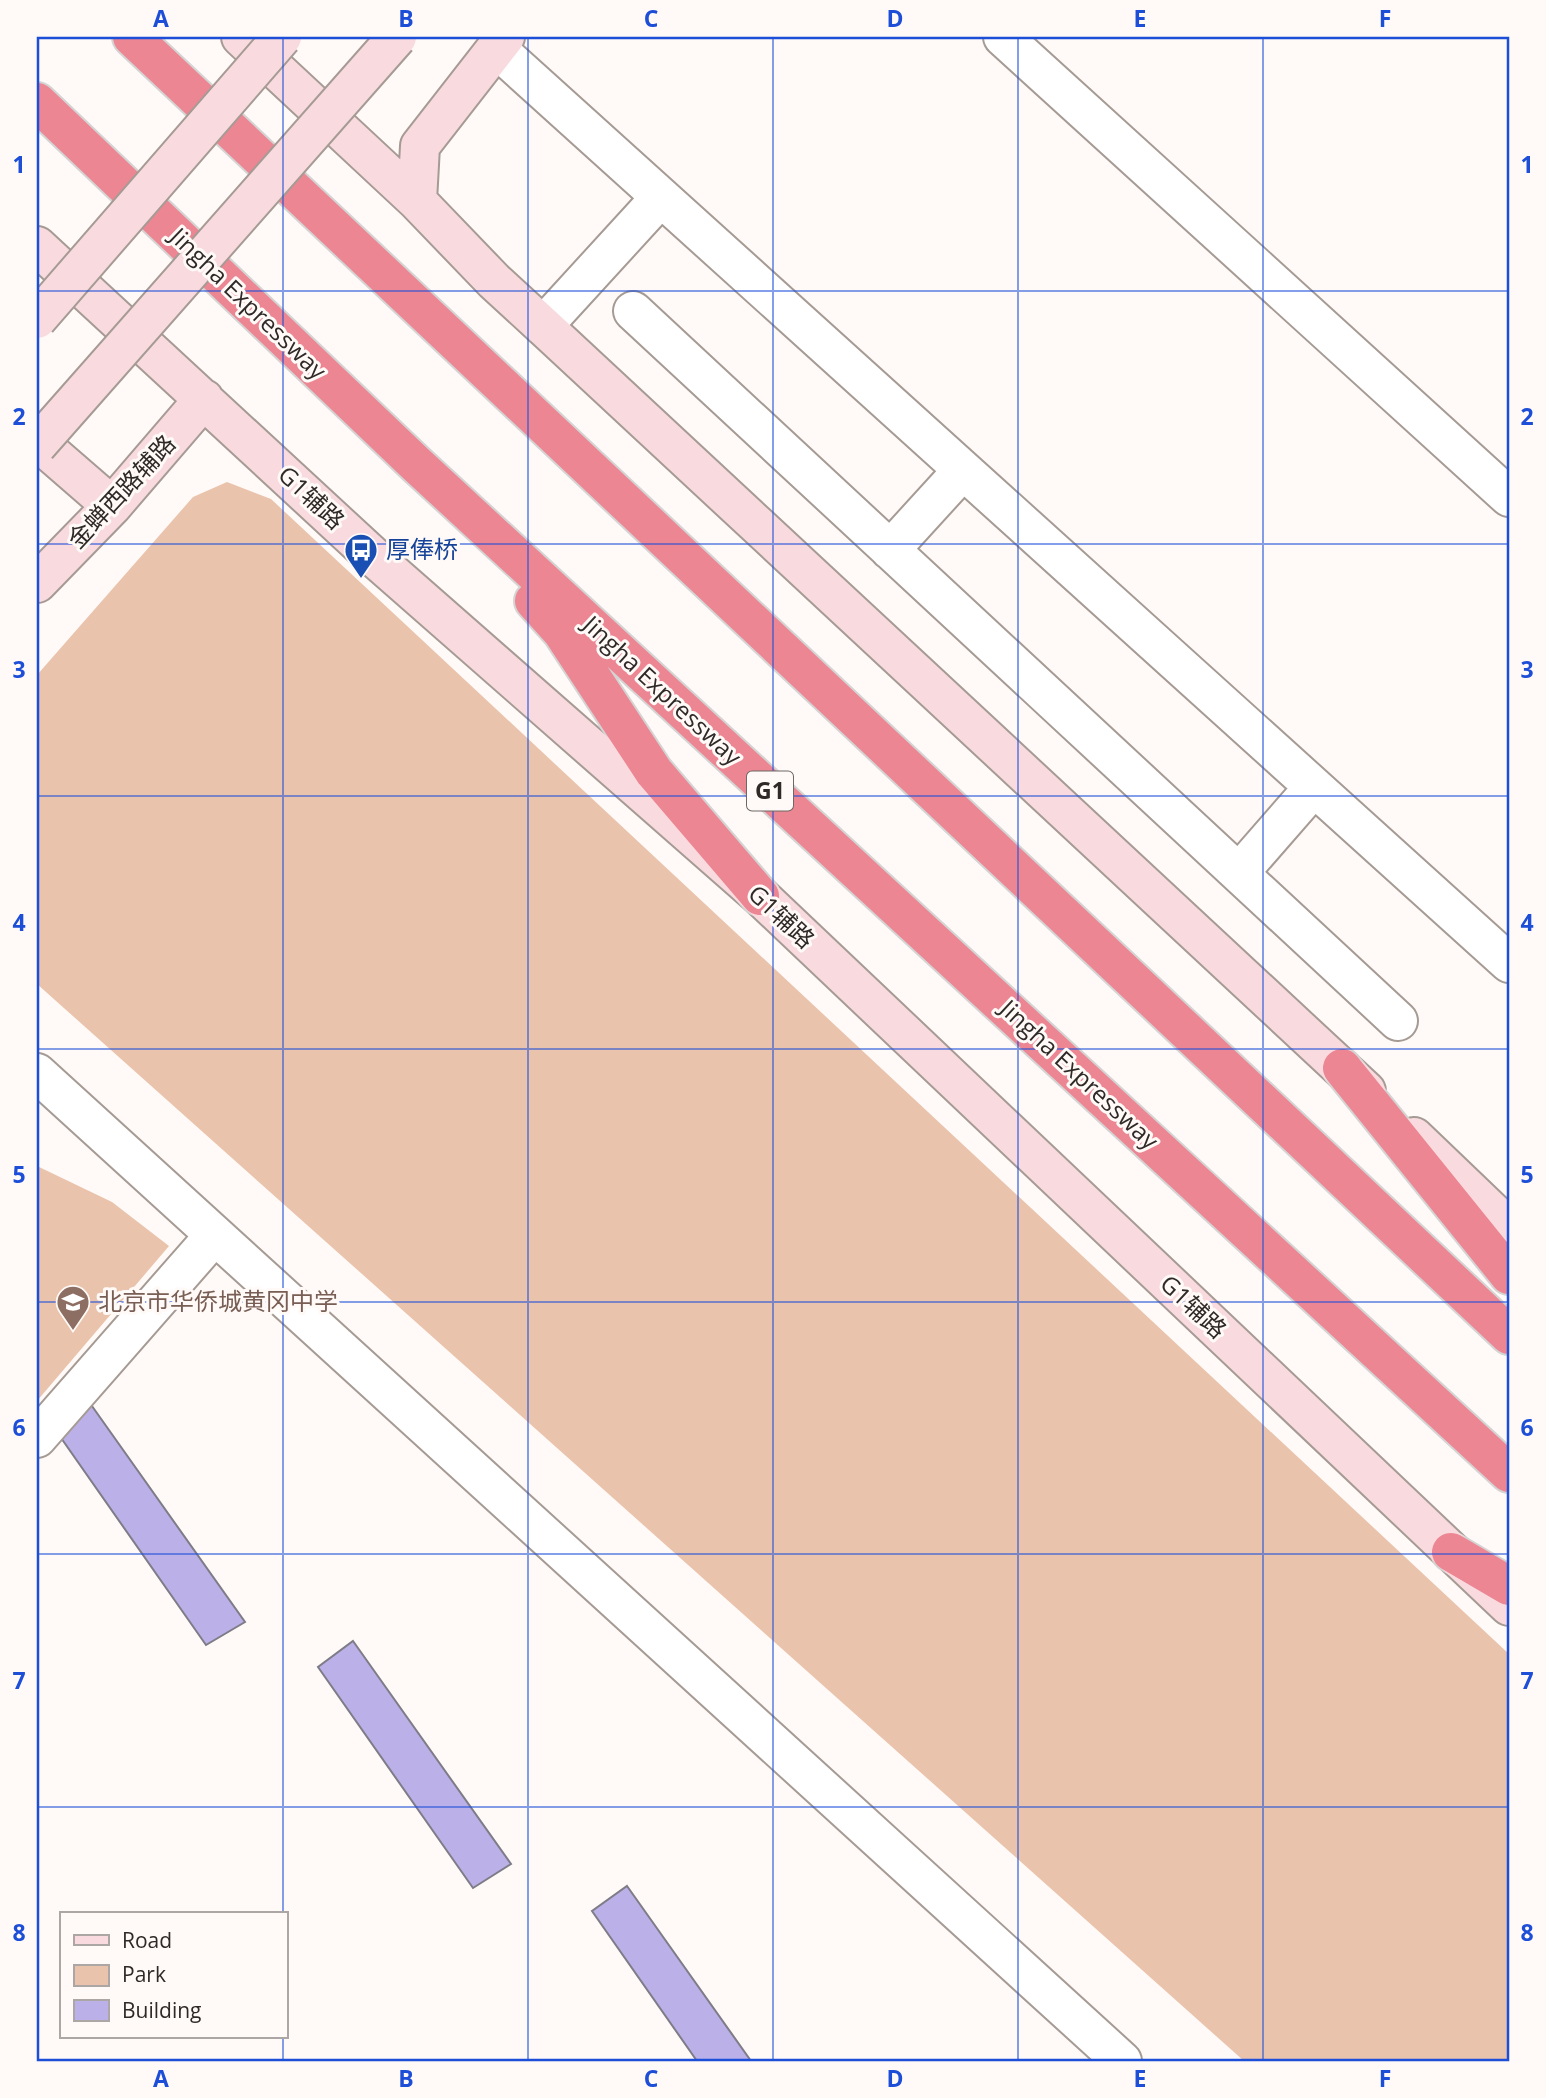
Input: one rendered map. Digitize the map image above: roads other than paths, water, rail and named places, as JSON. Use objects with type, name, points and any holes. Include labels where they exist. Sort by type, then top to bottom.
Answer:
[{"type":"highway","points":[[132,37],[1509,1335]]},
{"type":"highway","name":"Jingha Expressway","points":[[37,102],[416,464],[1509,1472]]},
{"type":"highway","points":[[416,464],[562,632],[654,772],[760,896]]},
{"type":"highway","points":[[1342,1068],[1509,1276]]},
{"type":"highway","points":[[1451,1552],[1509,1586]]},
{"type":"street","points":[[241,37],[417,201],[543,327],[1342,1068],[1509,1228]]},
{"type":"street","points":[[37,319],[282,37]]},
{"type":"street","points":[[112,506],[37,443],[397,37]]},
{"type":"street","points":[[1003,37],[1509,497]]},
{"type":"street","points":[[417,201],[420,146],[494,40],[661,197],[1509,963]]},
{"type":"street","points":[[543,327],[661,197]]},
{"type":"street","name":"G1辅路","points":[[37,246],[377,560],[760,896],[1509,1606]]},
{"type":"street","points":[[633,311],[1398,1021]]},
{"type":"street","name":"金蝉西路辅路","points":[[37,583],[112,506],[204,400]]},
{"type":"street","points":[[890,550],[963,470]]},
{"type":"street","points":[[1239,873],[1314,787]]},
{"type":"street","points":[[37,1073],[1122,2061]]},
{"type":"street","points":[[37,1438],[214,1236]]},
{"type":"place","name":"厚俸桥","points":[[361,580]]},
{"type":"place","name":"北京市华侨城黄冈中学","points":[[73,1332]]}]
